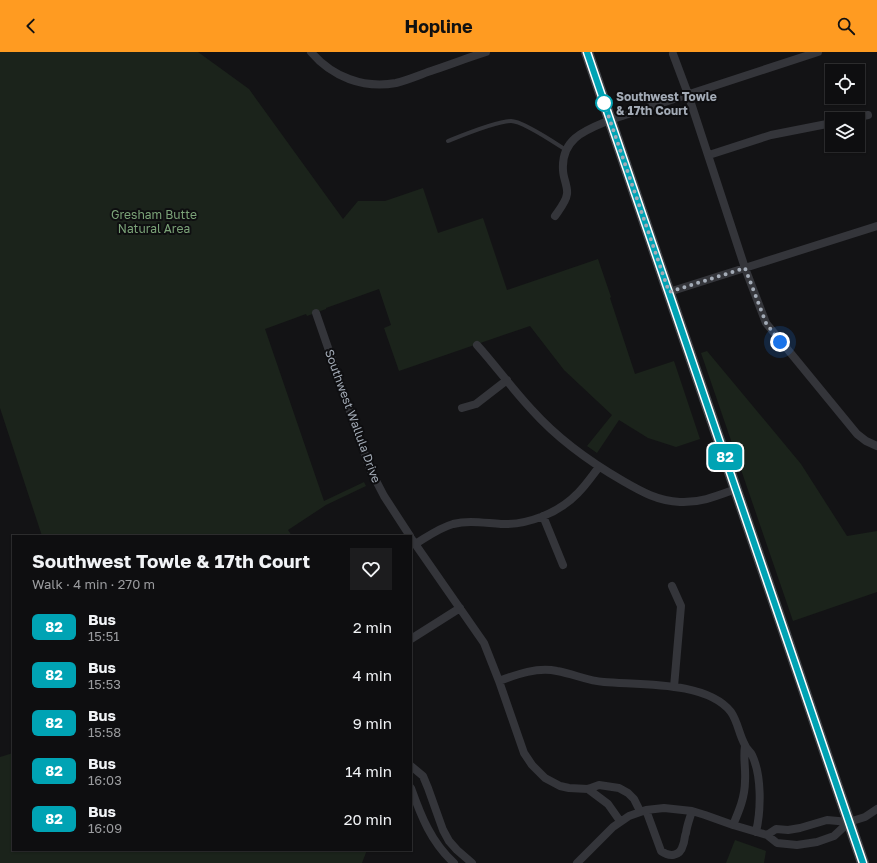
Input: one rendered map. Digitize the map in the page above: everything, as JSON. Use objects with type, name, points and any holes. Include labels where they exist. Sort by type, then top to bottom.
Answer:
[{"type":"main road","points":[[587,52],[863,863]]},
{"type":"street","points":[[311,52],[323,64],[345,78],[365,84],[386,84],[406,80],[486,52]]},
{"type":"street","points":[[555,216],[567,195],[562,168],[563,158],[573,139],[579,133],[610,120],[814,53]]},
{"type":"street","points":[[673,54],[709,156],[745,268],[766,323],[772,333],[857,434],[866,441],[877,446]]},
{"type":"street","points":[[709,156],[771,135],[825,124]]},
{"type":"street","points":[[669,292],[877,226]]},
{"type":"street","name":"Southwest Wallula Drive","points":[[316,313],[370,469],[384,496],[409,535]]},
{"type":"street","points":[[477,345],[531,410],[546,425],[599,467],[647,494],[659,499],[670,501],[693,502],[704,500],[736,489]]},
{"type":"street","points":[[462,408],[476,404],[507,380]]},
{"type":"street","points":[[412,539],[457,523],[514,523],[543,516],[577,494],[599,467]]},
{"type":"street","points":[[543,516],[563,565]]},
{"type":"street","name":"Southwest Wallula Drive","points":[[412,539],[484,643],[524,753],[532,765],[545,778],[552,783],[569,788],[588,789],[599,785],[619,788],[628,793],[643,810],[661,851],[665,854],[676,855],[680,851],[692,811]]},
{"type":"street","points":[[672,586],[681,606],[674,687]]},
{"type":"street","points":[[412,638],[460,608]]},
{"type":"street","points":[[499,681],[525,672],[543,670],[558,671],[589,680],[674,687],[702,692],[714,698],[730,712],[735,720],[745,746],[752,754],[757,774],[759,814],[756,832]]},
{"type":"street","points":[[733,826],[742,804],[744,792],[745,746]]},
{"type":"street","points":[[412,767],[423,776],[443,830],[449,841],[472,863]]},
{"type":"street","points":[[588,789],[608,804],[620,821]]},
{"type":"street","points":[[412,791],[426,828],[438,847],[454,863]]},
{"type":"street","points":[[577,863],[605,833],[620,821],[643,810],[664,808],[705,814],[733,826],[767,835],[777,843],[785,844],[808,844],[834,836],[849,822]]},
{"type":"street","points":[[767,835],[776,829],[788,830],[800,828],[827,820],[849,822],[865,817],[877,809]]},
{"type":"lane","points":[[448,141],[501,122],[512,120],[521,123],[566,150]]},
{"type":"green space","name":"Gresham Butte Natural Area","points":[[0,52],[198,52],[249,89],[343,219],[358,201],[385,201],[423,188],[438,233],[483,218],[507,290],[598,259],[635,374],[674,361],[700,439],[676,447],[648,438],[619,420],[597,453],[587,446],[612,415],[564,370],[530,326],[399,371],[384,328],[391,325],[379,289],[307,316],[306,314],[265,329],[324,501],[364,482],[366,486],[326,505],[288,530],[291,535],[42,535],[0,408]]},
{"type":"green space","points":[[707,351],[801,464],[847,536],[877,531],[877,592],[793,621],[701,353]]},
{"type":"green space","points":[[12,753],[12,851],[367,851],[362,863],[0,863],[0,757]]},
{"type":"green space","points":[[735,840],[766,851],[764,863],[726,863]]},
{"type":"bus line","name":"82","points":[[587,52],[863,863]]},
{"type":"place","name":"Southwest Towle & 17th Court","points":[[604,103]]},
{"type":"route","points":[[604,103],[669,292],[745,268],[766,323],[780,342]]}]
